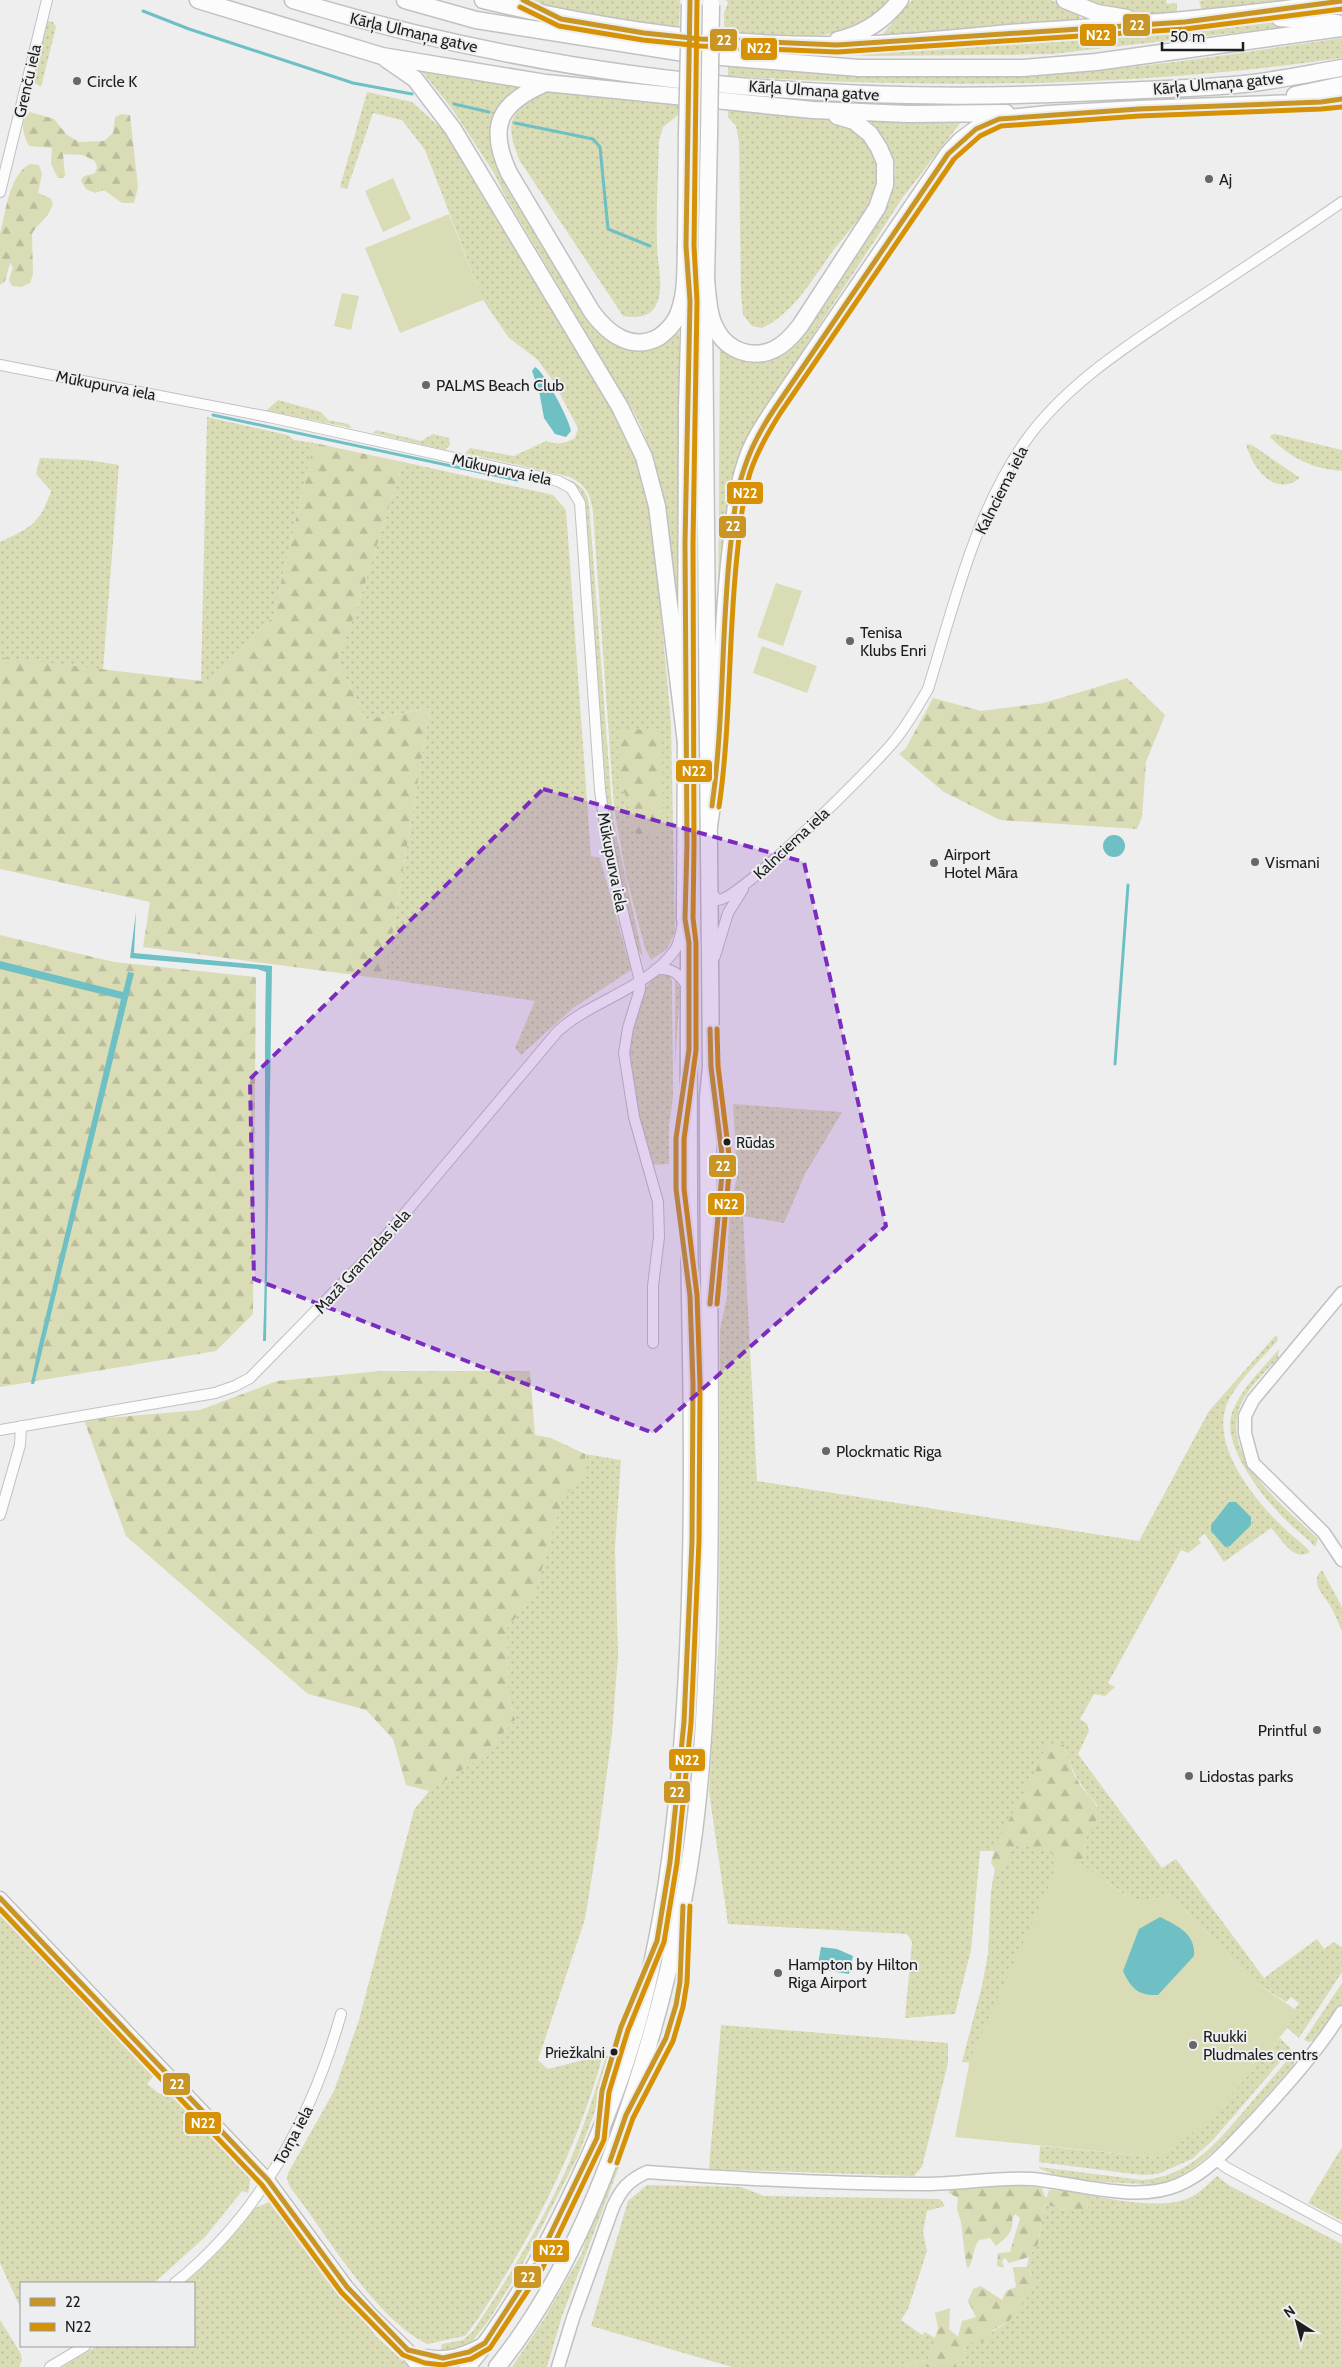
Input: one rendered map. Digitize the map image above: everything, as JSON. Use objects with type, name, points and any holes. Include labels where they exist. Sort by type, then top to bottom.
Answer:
[{"type":"main road","points":[[198,0],[382,56],[546,83],[812,110],[908,114],[1048,114],[1321,102],[1342,99]]},
{"type":"main road","name":"Kārļa Ulmaņa gatve","points":[[294,0],[366,22],[590,69],[700,82],[859,94],[1001,97],[1193,87],[1252,83],[1342,68]]},
{"type":"main road","name":"Kārļa Ulmaņa gatve","points":[[405,0],[476,20],[697,55],[859,68],[1023,68],[1096,62],[1342,28]]},
{"type":"main road","points":[[483,0],[562,19],[700,39],[798,45],[876,44],[1164,23],[1233,17],[1312,3],[1342,0]]},
{"type":"main road","points":[[523,0],[562,19]]},
{"type":"main road","points":[[798,45],[836,40],[856,35],[880,20],[900,0]]},
{"type":"main road","points":[[1065,0],[1111,16],[1164,23]]},
{"type":"main road","points":[[546,83],[526,91],[508,106],[500,118],[497,134],[500,154],[519,190],[592,312],[603,326],[623,340],[638,343],[652,340],[669,329],[676,319],[684,294],[690,2]]},
{"type":"main road","points":[[498,2366],[524,2329],[565,2260],[604,2176],[653,2035],[683,1904],[696,1803],[708,1654],[711,1483],[708,1164],[708,1097],[711,1067],[710,891],[707,790],[704,314],[711,2]]},
{"type":"main road","points":[[1233,17],[1299,18],[1342,24]]},
{"type":"main road","points":[[382,56],[415,79],[453,129],[620,407],[634,435],[651,480],[661,532],[686,743]]},
{"type":"main road","points":[[1244,104],[1342,85]]},
{"type":"main road","points":[[706,280],[712,320],[716,330],[727,343],[741,352],[753,354],[774,350],[784,343],[800,326],[877,208],[885,185],[885,162],[870,134],[854,121],[812,110]]},
{"type":"main road","points":[[709,826],[715,790],[728,568],[738,495],[745,463],[759,432],[864,275],[948,154],[960,140],[976,129],[1000,119],[1048,114]]},
{"type":"main road","points":[[467,2367],[486,2343],[547,2245],[607,2114],[643,1999],[657,1941],[670,1862],[684,1722],[692,1541],[689,943],[686,919],[685,543],[690,301],[686,246]]},
{"type":"street","name":"Grenču iela","points":[[0,192],[47,0]]},
{"type":"street","name":"Kalnciema iela","points":[[710,891],[718,900],[722,900],[745,886],[856,782],[895,740],[915,713],[928,688],[981,523],[1024,443],[1045,416],[1076,385],[1136,340],[1342,202]]},
{"type":"street","name":"Mūkupurva iela","points":[[0,365],[270,417],[558,481],[571,488],[580,503],[599,780],[606,837],[614,882],[640,982]]},
{"type":"street","name":"Kalnciema iela","points":[[710,974],[728,914],[745,886]]},
{"type":"street","name":"Mazā Gramzdas iela","points":[[0,1430],[215,1393],[250,1378],[369,1256],[558,1031],[593,1006],[640,982],[656,969],[676,949],[686,919]]},
{"type":"street","points":[[656,969],[673,970],[681,976],[689,989]]},
{"type":"street","points":[[640,982],[637,1001],[628,1028],[624,1053],[634,1117],[658,1202],[659,1238],[653,1286],[653,1343]]},
{"type":"street","points":[[1342,1294],[1253,1400],[1245,1416],[1245,1433],[1253,1463],[1324,1533],[1342,1560]]},
{"type":"street","points":[[0,1515],[20,1445],[21,1426]]},
{"type":"street","points":[[0,1898],[268,2180],[347,2287],[370,2313],[408,2350],[426,2356],[443,2358],[455,2356],[486,2343]]},
{"type":"street","points":[[558,2367],[573,2318],[620,2191],[631,2180],[647,2172],[759,2180],[850,2183],[928,2184],[991,2178],[1033,2180],[1102,2189],[1153,2192],[1175,2186],[1195,2177],[1216,2160],[1306,2062],[1342,2012]]},
{"type":"street","name":"Torņa iela","points":[[176,2282],[227,2233],[268,2180],[298,2128],[317,2088],[341,2014]]},
{"type":"street","points":[[1216,2160],[1227,2168],[1342,2230]]},
{"type":"street","points":[[50,2367],[84,2347]]},
{"type":"street","points":[[408,2350],[409,2356],[418,2367]]},
{"type":"street","points":[[426,2356],[440,2367]]},
{"type":"highlighted area","points":[[543,789],[804,862],[886,1226],[653,1433],[254,1279],[250,1079]]},
{"type":"green space","points":[[533,0],[680,0],[679,29],[553,8]]},
{"type":"green space","points":[[726,0],[892,0],[875,17],[860,26],[823,35],[782,37],[724,35],[724,13],[728,3]]},
{"type":"green space","points":[[912,0],[1051,0],[1081,13],[1078,21],[882,35]]},
{"type":"green space","points":[[1077,0],[1166,0],[1167,4],[1177,3],[1177,13],[1139,15]]},
{"type":"green space","points":[[1206,0],[1288,0],[1202,11],[1199,1]]},
{"type":"green space","points":[[48,21],[53,22],[56,27],[41,87],[32,81],[45,24]]},
{"type":"green space","points":[[1284,22],[1284,27],[1052,54],[871,56],[729,49],[730,47]]},
{"type":"green space","points":[[1342,38],[1342,58],[1266,68],[1112,80],[958,84],[881,83],[728,76],[728,66],[903,76],[973,77],[1050,74],[1175,62]]},
{"type":"green space","points":[[421,70],[521,84],[508,97],[492,136],[592,324],[606,338],[631,350],[649,349],[659,346],[671,336],[679,333],[679,613],[676,613],[670,537],[662,490],[637,418],[504,194],[494,173],[453,110]]},
{"type":"green space","points":[[547,91],[678,102],[678,115],[663,127],[659,141],[657,252],[660,291],[656,305],[646,315],[637,317],[623,316],[520,161],[512,136],[513,118],[525,104]]},
{"type":"green space","points":[[367,92],[412,102],[444,131],[609,400],[633,452],[643,481],[653,526],[671,723],[675,932],[667,949],[651,960],[645,948],[626,876],[614,807],[591,500],[584,487],[570,477],[465,453],[470,448],[514,456],[546,441],[564,443],[571,440],[575,438],[578,428],[553,381],[537,359],[509,338],[483,300],[425,150],[402,120],[373,113],[347,189],[340,187]]},
{"type":"green space","points":[[728,106],[827,117],[851,125],[866,139],[875,156],[877,166],[876,185],[873,195],[861,216],[835,248],[803,293],[784,313],[762,328],[752,326],[743,315],[741,294],[739,141],[736,126],[728,117]]},
{"type":"green space","points":[[30,112],[54,119],[66,134],[79,142],[104,141],[113,133],[115,117],[121,114],[130,115],[138,187],[134,203],[122,203],[104,190],[95,193],[86,189],[81,181],[82,178],[95,173],[97,167],[95,161],[83,155],[63,154],[65,175],[64,178],[58,178],[51,164],[52,148],[29,146],[27,142],[23,123]]},
{"type":"green space","points":[[869,119],[961,122],[903,197],[757,421],[718,608],[720,347],[770,358],[885,209],[894,181],[894,161],[891,151]]},
{"type":"green space","points":[[30,164],[39,165],[42,174],[38,193],[50,198],[53,203],[46,217],[32,234],[33,274],[30,283],[21,287],[12,286],[9,280],[13,267],[10,263],[5,281],[0,285],[0,234],[6,206],[17,177]]},
{"type":"green space","points":[[393,178],[411,219],[383,232],[365,191]]},
{"type":"green space","points":[[449,214],[483,300],[400,333],[365,248]]},
{"type":"green space","points":[[342,293],[359,296],[351,330],[334,326]]},
{"type":"green space","points":[[278,400],[321,412],[328,420],[348,424],[352,428],[266,411]]},
{"type":"green space","points":[[207,417],[288,435],[294,440],[314,443],[273,617],[209,682],[201,681]]},
{"type":"green space","points":[[376,430],[421,441],[433,434],[449,438],[450,445],[445,450],[373,433]]},
{"type":"green space","points":[[1275,434],[1342,450],[1342,471],[1321,468],[1303,461],[1286,451],[1270,437]]},
{"type":"green space","points":[[314,443],[403,462],[356,612],[337,660],[366,720],[430,708],[385,979],[143,947],[150,902],[0,869],[0,657],[209,682],[273,617]]},
{"type":"green space","points":[[1246,444],[1252,445],[1300,478],[1291,483],[1282,484],[1266,477],[1253,462]]},
{"type":"green space","points":[[40,458],[87,460],[119,465],[103,670],[0,657],[0,542],[33,524],[43,511],[51,491],[36,474]]},
{"type":"green space","points":[[403,462],[553,495],[566,510],[591,856],[600,858],[631,970],[573,1008],[521,1055],[515,1048],[535,1001],[385,979],[430,708],[366,720],[337,660],[356,612]]},
{"type":"green space","points":[[568,479],[582,488],[587,495],[589,504],[613,820],[643,957],[637,948],[616,864],[605,797],[585,504],[580,490]]},
{"type":"green space","points":[[776,583],[802,591],[783,646],[757,637]]},
{"type":"green space","points":[[762,646],[817,666],[807,693],[753,673]]},
{"type":"green space","points":[[1127,678],[1165,715],[1146,762],[1142,817],[1137,829],[1000,820],[944,792],[899,754],[906,748],[933,698],[981,711],[1044,703]]},
{"type":"green space","points":[[657,728],[662,737],[663,824],[652,835],[638,837],[631,824],[629,801],[619,783],[618,731]]},
{"type":"green space","points":[[0,935],[114,962],[256,977],[253,1314],[216,1351],[0,1387]]},
{"type":"green space","points":[[662,974],[668,974],[672,980],[673,1097],[669,1126],[669,1164],[651,1165],[631,1086],[628,1054],[629,1039],[634,1018],[648,985],[654,978]]},
{"type":"green space","points":[[675,978],[680,990],[675,1067]]},
{"type":"green space","points":[[733,1104],[842,1112],[805,1174],[784,1223],[743,1216],[757,1481],[1139,1541],[1209,1411],[1276,1335],[1278,1340],[1240,1383],[1228,1401],[1223,1426],[1232,1459],[1251,1491],[1274,1518],[1310,1552],[1304,1555],[1293,1552],[1271,1528],[1224,1562],[1205,1534],[1198,1539],[1201,1543],[1188,1553],[1181,1550],[1108,1683],[1115,1687],[1105,1696],[1094,1694],[1080,1719],[1087,1724],[1089,1731],[1078,1754],[1162,1868],[1176,1859],[1264,1978],[1317,1939],[1324,1949],[1334,1942],[1342,1947],[1342,1972],[1299,2038],[1284,2025],[1299,2003],[1291,1997],[1286,2002],[1250,1979],[1171,1895],[1136,1903],[1107,1882],[1002,2066],[962,2062],[982,1986],[988,1954],[991,1891],[998,1851],[980,1851],[971,1950],[955,2014],[905,2018],[912,1942],[907,1934],[728,1924],[709,1791],[719,1637],[720,1329],[727,1297],[729,1212],[737,1178]],"holes":[[[1064,1746],[1077,1778],[1098,1806],[1088,1830],[1084,1856],[1079,1861],[1022,1821]]]},
{"type":"green space","points":[[1279,1349],[1278,1358],[1254,1384],[1242,1402],[1236,1422],[1238,1441],[1246,1460],[1258,1478],[1273,1496],[1318,1539],[1315,1547],[1280,1514],[1257,1487],[1238,1455],[1232,1439],[1230,1424],[1237,1402],[1242,1393]]},
{"type":"green space","points":[[381,1371],[530,1371],[535,1435],[551,1438],[585,1454],[585,1471],[563,1499],[534,1595],[507,1628],[508,1694],[515,1720],[477,1760],[429,1791],[406,1785],[393,1739],[366,1710],[308,1694],[126,1536],[84,1420],[200,1410],[277,1381]]},
{"type":"green space","points":[[585,1454],[621,1460],[615,1548],[618,1655],[612,1734],[585,1919],[538,2060],[548,2069],[603,2055],[575,2138],[551,2192],[524,2244],[493,2295],[465,2336],[427,2344],[407,2332],[388,2315],[352,2273],[290,2187],[287,2179],[288,2173],[334,2091],[359,2020],[414,1810],[429,1791],[477,1760],[515,1720],[508,1694],[507,1628],[534,1595],[563,1498],[585,1471]]},
{"type":"green space","points":[[1322,1570],[1342,1607],[1342,1632],[1332,1609],[1317,1585],[1318,1575]]},
{"type":"green space","points":[[1047,1743],[1064,1745],[1075,1776],[1095,1803],[1101,1815],[1088,1830],[1084,1857],[1068,1871],[1051,1853],[1016,1843],[1002,1871],[996,1872],[991,1862],[996,1844],[1036,1770]]},
{"type":"green space","points":[[1058,1847],[1136,1903],[1171,1895],[1250,1979],[1299,2012],[1253,2071],[1213,2114],[1174,2147],[1156,2157],[955,2137],[970,2059],[1052,1879]]},
{"type":"green space","points":[[0,1907],[156,2073],[147,2084],[160,2094],[173,2090],[245,2167],[251,2177],[248,2193],[242,2191],[205,2237],[155,2282],[20,2282],[20,2307],[0,2263]]},
{"type":"green space","points":[[1342,1983],[1342,2004],[1338,2010],[1315,2040],[1309,2042],[1304,2040]]},
{"type":"green space","points":[[721,2025],[948,2043],[948,2063],[922,2167],[914,2176],[709,2169]]},
{"type":"green space","points":[[1280,2038],[1291,2049],[1212,2141],[1192,2159],[1158,2174],[1142,2175],[1039,2162],[1040,2146],[1156,2157],[1171,2149],[1205,2121],[1239,2086]]},
{"type":"green space","points":[[1293,2053],[1295,2059],[1293,2066],[1251,2114],[1200,2163],[1183,2174],[1167,2181],[1144,2184],[1071,2178],[1039,2168],[1142,2180],[1158,2178],[1173,2173],[1199,2157],[1222,2136]]},
{"type":"green space","points":[[606,2056],[609,2056],[595,2111],[578,2156],[521,2267],[489,2320],[471,2343],[463,2349],[440,2354],[442,2344],[463,2340],[473,2331],[513,2269],[537,2226],[570,2161],[585,2122]]},
{"type":"green space","points":[[627,2146],[562,2316],[547,2367],[512,2367],[544,2319],[582,2253],[591,2223],[612,2174]]},
{"type":"green space","points":[[1342,2147],[1342,2221],[1308,2203]]},
{"type":"green space","points":[[1217,2176],[1230,2186],[1342,2244],[1342,2367],[957,2367],[966,2355],[964,2349],[966,2341],[976,2342],[1008,2322],[1032,2275],[1027,2267],[1029,2257],[1038,2244],[1045,2204],[1064,2210],[1088,2209],[1087,2195],[1141,2203],[1170,2203],[1193,2196]]},
{"type":"green space","points":[[1013,2184],[1042,2188],[1045,2197],[1047,2197],[1049,2190],[1077,2191],[1087,2195],[1088,2209],[1061,2209],[1045,2204],[1038,2244],[1029,2257],[1009,2263],[1005,2258],[1002,2261],[1004,2268],[997,2266],[998,2253],[1010,2252],[1020,2218],[1015,2214],[1010,2232],[996,2246],[990,2238],[979,2240],[968,2269],[961,2222],[957,2209],[958,2198],[949,2193],[949,2189]]},
{"type":"green space","points":[[647,2185],[741,2187],[764,2196],[940,2199],[945,2206],[927,2211],[923,2232],[927,2251],[908,2309],[901,2320],[922,2335],[925,2332],[935,2338],[928,2360],[911,2362],[905,2367],[732,2367],[591,2326],[628,2201]]},
{"type":"green space","points":[[269,2202],[280,2207],[321,2266],[376,2336],[409,2367],[62,2367],[95,2347],[195,2347],[195,2282],[185,2282],[221,2248],[253,2209]]},
{"type":"green space","points":[[1013,2267],[1027,2267],[1037,2285],[1008,2322],[993,2330],[993,2336],[978,2344],[966,2341],[964,2349],[966,2355],[957,2367],[905,2367],[911,2362],[928,2360],[938,2328],[935,2313],[950,2308],[949,2329],[958,2337],[962,2321],[976,2317],[968,2301],[973,2289],[981,2286],[1002,2300],[1006,2291],[1016,2287]]},
{"type":"green space","points":[[0,2320],[21,2354],[22,2360],[19,2367],[0,2367]]},
{"type":"water","points":[[535,367],[550,386],[570,426],[571,431],[566,437],[555,434],[544,418],[539,391],[532,371]]},
{"type":"water","points":[[1110,835],[1118,835],[1125,842],[1125,850],[1118,857],[1110,857],[1103,850],[1103,842]]},
{"type":"water","points":[[136,912],[134,953],[272,966],[266,1341],[263,1341],[266,972],[257,969],[130,958]]},
{"type":"water","points":[[0,961],[123,992],[128,972],[134,973],[34,1384],[31,1384],[38,1349],[121,999],[0,969]]},
{"type":"water","points":[[1229,1502],[1236,1502],[1251,1517],[1251,1525],[1230,1546],[1225,1547],[1211,1531],[1211,1525]]},
{"type":"water","points":[[1160,1917],[1179,1927],[1189,1936],[1194,1948],[1194,1956],[1158,1995],[1151,1995],[1136,1990],[1123,1971],[1139,1929]]},
{"type":"water","points":[[821,1947],[837,1949],[853,1956],[849,1974],[817,1969]]},
{"type":"waterway","points":[[143,11],[189,29],[353,83],[412,94]]},
{"type":"waterway","points":[[454,104],[489,112]]},
{"type":"waterway","points":[[515,123],[593,139],[600,147],[608,229],[650,246]]},
{"type":"waterway","points":[[213,415],[517,480]]},
{"type":"waterway","points":[[1115,1064],[1128,885]]},
{"type":"transit line","name":"22","points":[[523,0],[561,19],[644,33],[701,39],[837,45],[1185,22],[1342,1]]},
{"type":"transit line","name":"22","points":[[0,1898],[268,2180],[347,2287],[408,2350],[443,2358],[469,2352],[485,2343],[535,2266],[597,2138],[602,2091],[621,2027],[657,1941],[670,1862],[684,1722],[692,1541],[693,1384],[690,1296],[676,1189],[676,1138],[689,1050],[689,943],[685,919],[687,845],[685,543],[690,301],[686,246],[690,0]]},
{"type":"transit line","name":"N22","points":[[0,1909],[262,2185],[341,2292],[403,2355],[425,2363],[443,2365],[471,2359],[490,2348],[542,2269],[604,2140],[609,2092],[628,2030],[664,1942],[677,1863],[691,1723],[699,1541],[700,1384],[697,1295],[684,1189],[684,1139],[696,1050],[696,943],[693,918],[693,543],[697,301],[694,246],[697,0]]},
{"type":"transit line","name":"N22","points":[[520,7],[559,26],[643,40],[701,46],[837,52],[1185,29],[1342,9]]},
{"type":"transit line","name":"22","points":[[712,806],[719,742],[727,583],[733,520],[736,499],[747,461],[757,437],[770,415],[948,154],[976,129],[999,119],[1139,109],[1321,102],[1342,99]]},
{"type":"transit line","name":"N22","points":[[719,807],[726,745],[734,587],[740,525],[747,483],[753,465],[781,412],[954,159],[980,136],[1001,126],[1139,116],[1342,107]]},
{"type":"transit line","name":"22","points":[[710,1029],[711,1067],[723,1163],[710,1304]]},
{"type":"transit line","name":"N22","points":[[717,1029],[718,1066],[730,1163],[717,1304]]},
{"type":"transit line","name":"22","points":[[610,2161],[626,2115],[666,2038],[676,2005],[680,1982],[683,1906]]},
{"type":"transit line","name":"N22","points":[[617,2163],[633,2118],[673,2041],[683,2007],[687,1982],[690,1906]]},
{"type":"place","name":"Circle K","points":[[77,81]]},
{"type":"place","name":"Aj","points":[[1209,179]]},
{"type":"place","name":"PALMS Beach Club","points":[[426,385]]},
{"type":"place","name":"Tenisa Klubs Enri","points":[[850,641]]},
{"type":"place","name":"Vismani","points":[[1255,862]]},
{"type":"place","name":"Airport Hotel Māra","points":[[934,863]]},
{"type":"place","name":"Rūdas","points":[[727,1142]]},
{"type":"place","name":"Plockmatic Riga","points":[[826,1451]]},
{"type":"place","name":"Printful","points":[[1317,1730]]},
{"type":"place","name":"Lidostas parks","points":[[1189,1776]]},
{"type":"place","name":"Hampton by Hilton Riga Airport","points":[[778,1973]]},
{"type":"place","name":"Ruukki Pludmales centrs","points":[[1193,2045]]},
{"type":"place","name":"Priežkalni","points":[[614,2052]]}]
